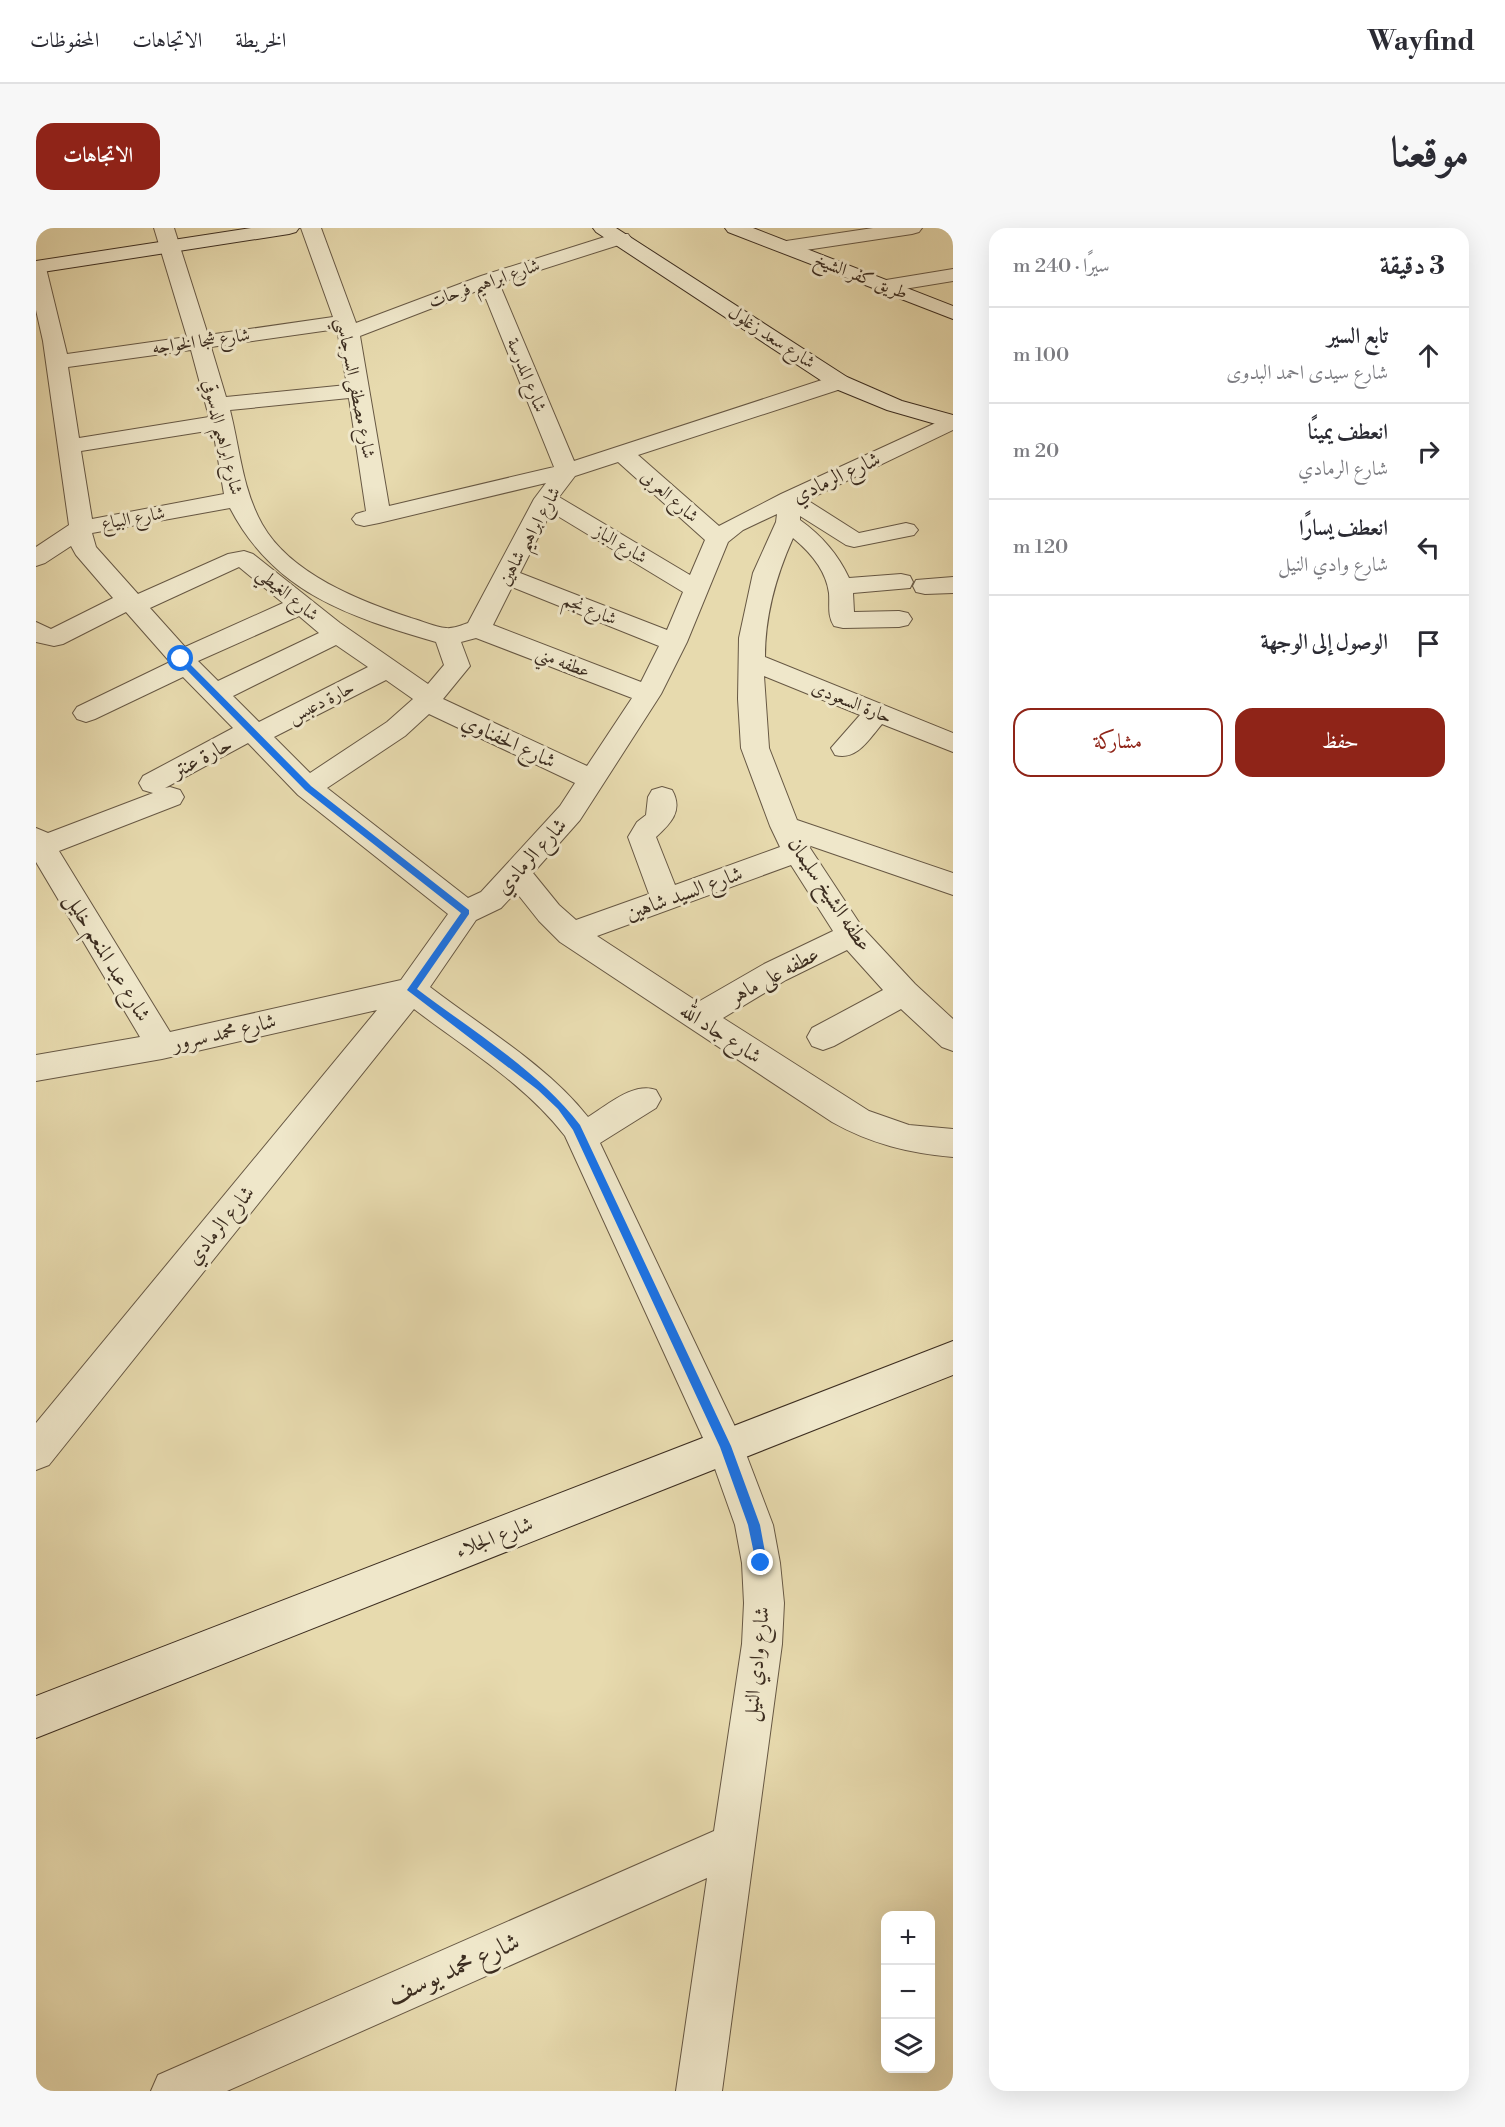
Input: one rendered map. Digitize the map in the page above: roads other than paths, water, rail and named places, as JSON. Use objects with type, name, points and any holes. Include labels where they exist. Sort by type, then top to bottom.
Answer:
[{"type":"street","points":[[289,228],[166,237],[36,267],[61,347],[69,446],[81,528],[80,538],[85,550],[183,662],[308,788],[466,912]]},
{"type":"street","name":"شارع مصطفى السرجاسي","points":[[311,228],[347,328],[359,390],[372,518],[567,471]]},
{"type":"street","name":"طريق كفر الشيخ","points":[[735,228],[953,313]]},
{"type":"street","points":[[786,247],[912,228]]},
{"type":"street","name":"شارع ابراهيم فرحات","points":[[347,328],[488,280],[617,231]]},
{"type":"street","name":"شارع سعد زغلول","points":[[617,231],[839,382],[892,406],[953,422]]},
{"type":"street","name":"شارع ابراهيم الدسوقي","points":[[166,237],[220,413],[238,499],[254,530],[267,548],[284,565],[329,595],[384,619],[447,637]]},
{"type":"street","points":[[886,286],[953,275]]},
{"type":"street","name":"شارع المدرسة","points":[[488,280],[567,471]]},
{"type":"street","name":"شارع شجا الخواجه","points":[[61,347],[199,341],[347,328]]},
{"type":"street","name":"شارع ابراهيم شاهين","points":[[478,629],[546,499],[567,471],[839,382]]},
{"type":"street","points":[[69,446],[220,413],[359,390]]},
{"type":"street","name":"شارع الرمادي","points":[[36,1452],[411,990],[466,912],[491,900],[570,813],[648,694],[674,642],[718,538],[735,525],[788,511],[953,422]]},
{"type":"street","name":"شارع العربى","points":[[622,453],[718,538]]},
{"type":"street","name":"شارع البياع","points":[[36,558],[81,528],[238,499]]},
{"type":"street","name":"شارع الباز","points":[[546,499],[695,589]]},
{"type":"street","points":[[788,511],[854,540],[906,530]]},
{"type":"street","points":[[788,511],[832,566],[840,586],[843,600],[842,618],[845,621],[899,619]]},
{"type":"street","name":"عطفه الشيخ سليمان","points":[[788,511],[765,573],[752,638],[751,699],[755,748],[784,826],[797,852],[851,935],[904,993],[953,1038]]},
{"type":"street","name":"شارع الغيطي","points":[[131,603],[240,559],[246,560],[338,634],[428,700]]},
{"type":"street","name":"شارع نجم","points":[[506,576],[674,642]]},
{"type":"street","points":[[840,586],[901,582]]},
{"type":"street","points":[[925,586],[953,585]]},
{"type":"street","points":[[36,630],[44,636],[54,638],[131,603]]},
{"type":"street","points":[[86,714],[183,662],[301,605]]},
{"type":"street","points":[[308,788],[396,729],[428,700],[457,666],[447,637],[478,629]]},
{"type":"street","name":"عطفه مني","points":[[478,629],[648,694]]},
{"type":"street","points":[[214,694],[338,634]]},
{"type":"street","name":"حارة السعودى","points":[[751,661],[953,743]]},
{"type":"street","name":"حارة دعبس","points":[[253,733],[387,668]]},
{"type":"street","name":"شارع الحفناوي","points":[[428,700],[592,780]]},
{"type":"street","points":[[845,748],[878,713]]},
{"type":"street","name":"حارة عنتر","points":[[39,843],[161,790],[253,733]]},
{"type":"street","points":[[662,797],[660,819],[646,829],[642,837],[666,900]]},
{"type":"street","name":"عطفه الشيخ سليمان","points":[[784,826],[953,884]]},
{"type":"street","name":"شارع عبد المنعم خليل","points":[[39,843],[162,1046]]},
{"type":"street","name":"شارع السيد شاهين","points":[[571,934],[797,852]]},
{"type":"street","name":"شارع جاد الله","points":[[516,872],[549,913],[571,934],[863,1125],[893,1136],[953,1143]]},
{"type":"street","name":"عطفه على ماهر","points":[[697,1018],[775,972],[851,935]]},
{"type":"street","name":"شارع محمد سرور","points":[[36,1068],[162,1046],[411,990]]},
{"type":"street","name":"شارع وادي النيل","points":[[411,990],[541,1088],[561,1107],[582,1137],[725,1446],[754,1525],[761,1563],[764,1603],[762,1644],[699,2091]]},
{"type":"street","points":[[823,1037],[904,993]]},
{"type":"street","points":[[582,1137],[645,1099]]},
{"type":"street","name":"شارع الجلاء","points":[[36,1717],[953,1358]]},
{"type":"street","name":"شارع محمد يوسف","points":[[174,2091],[732,1845]]}]
